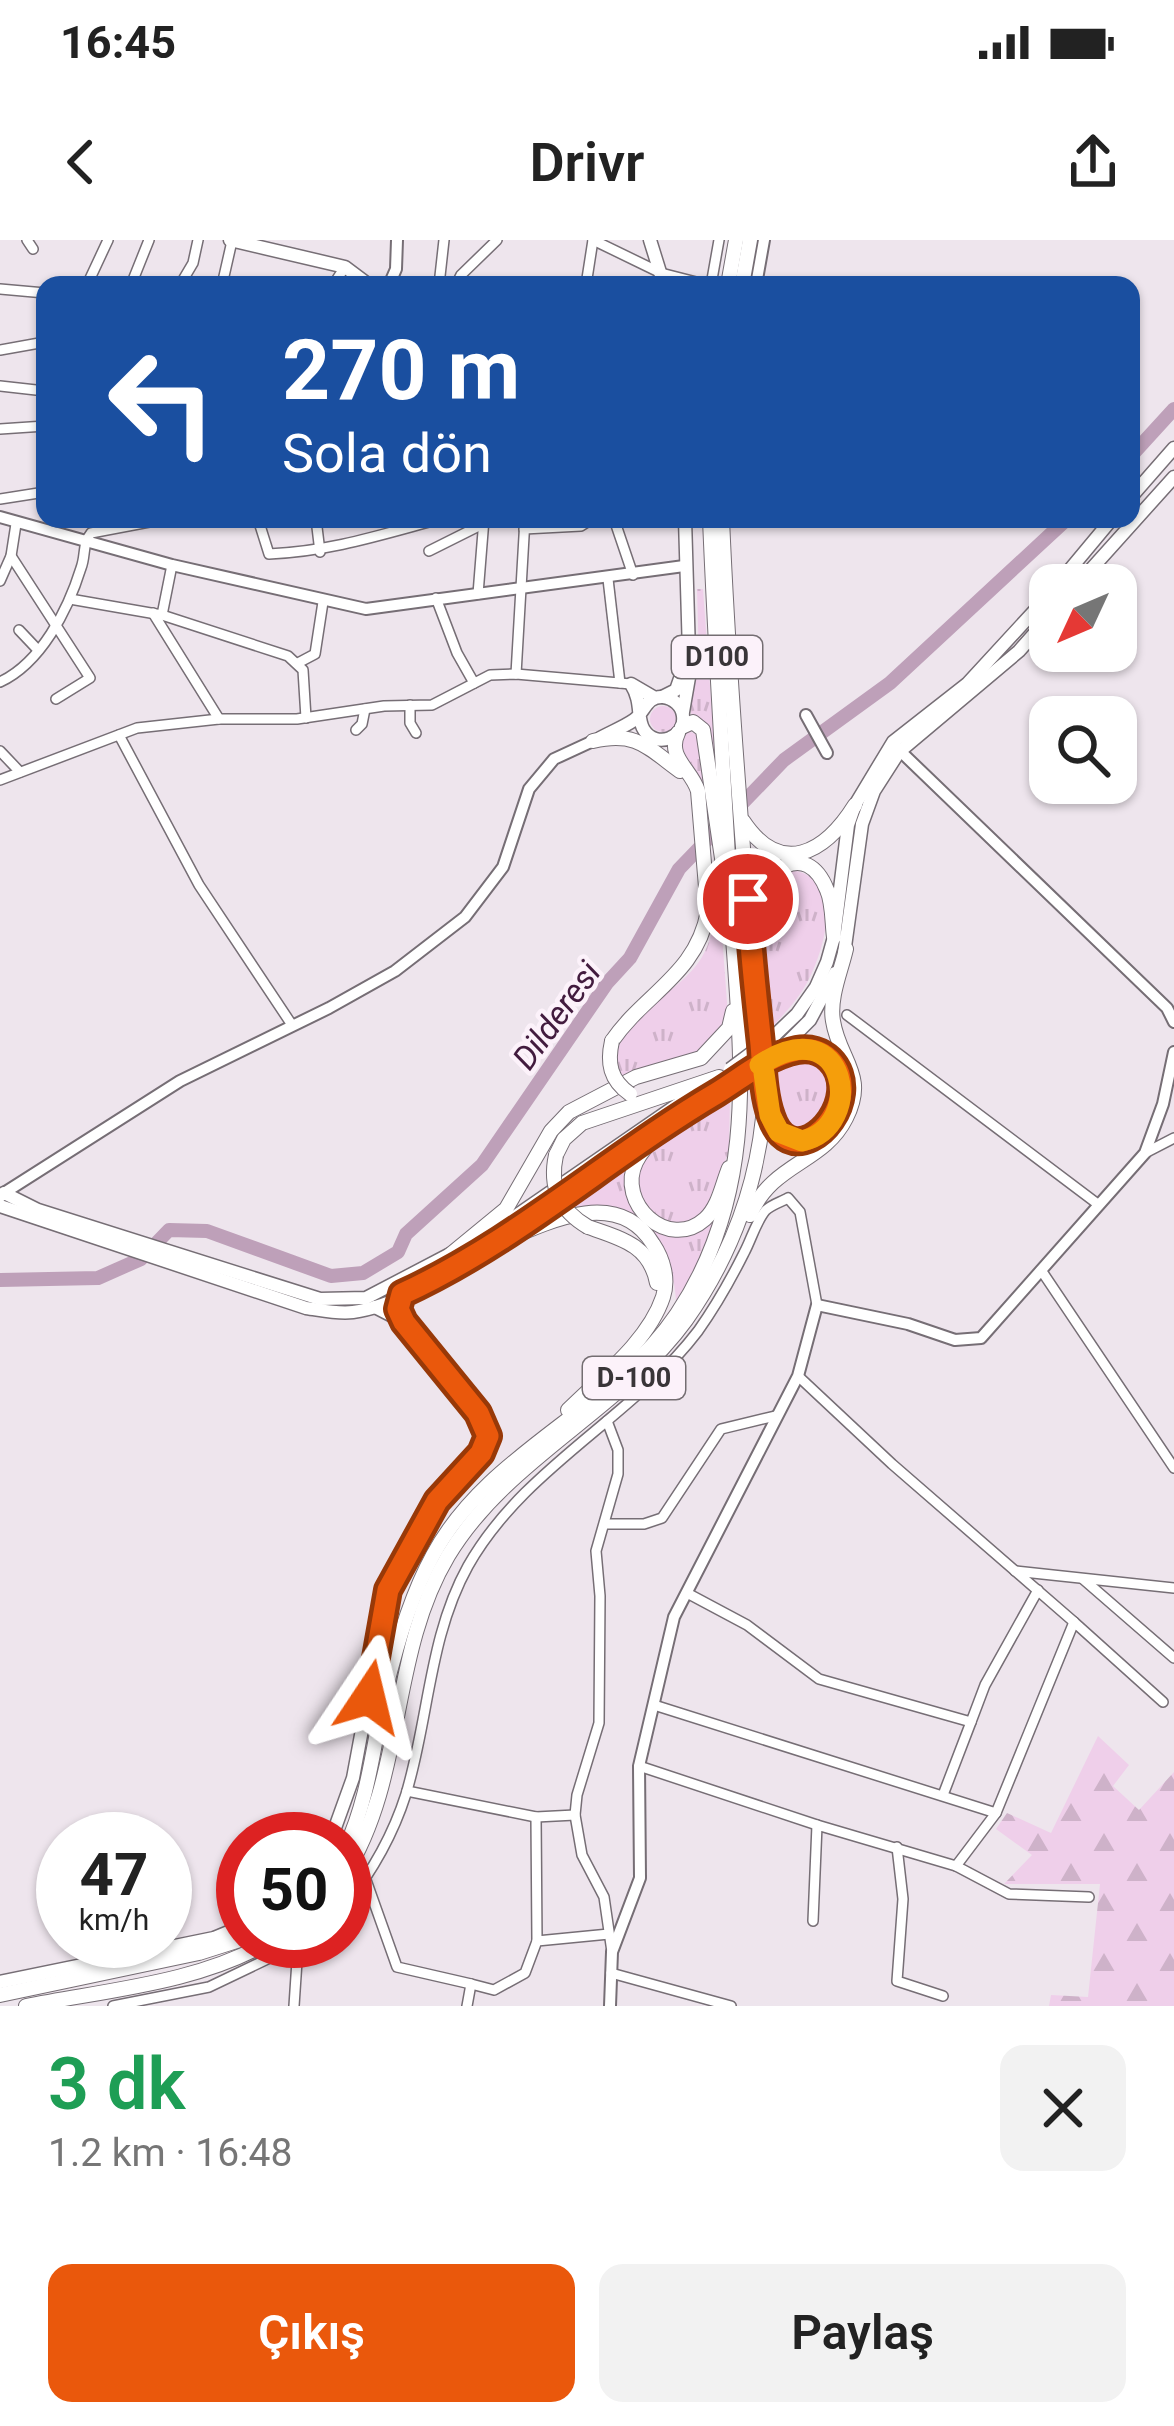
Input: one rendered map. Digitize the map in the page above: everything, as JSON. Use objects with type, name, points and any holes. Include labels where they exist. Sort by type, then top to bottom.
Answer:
[{"type":"highway","points":[[730,276],[736,240]]},
{"type":"highway","points":[[744,276],[750,240]]},
{"type":"highway","name":"D100","points":[[361,1812],[385,1694],[414,1594],[461,1508],[488,1480],[603,1393],[676,1316],[717,1237],[734,1183],[742,1048],[719,798],[710,528]]},
{"type":"highway","name":"D100","points":[[723,528],[743,821]]},
{"type":"highway","points":[[653,1096],[629,1094],[608,1064],[612,1041],[622,1025],[691,959],[705,928],[695,781],[674,749],[681,725],[693,722],[703,730],[719,798]]},
{"type":"highway","points":[[593,742],[623,736],[653,751],[685,774],[699,812]]},
{"type":"highway","points":[[743,821],[769,849],[806,851],[836,833],[855,805]]},
{"type":"highway","name":"D-100","points":[[372,1818],[387,1774],[403,1676],[422,1605],[450,1553],[484,1508],[658,1356],[727,1256],[747,1200],[764,1078],[743,821]]},
{"type":"highway","points":[[750,938],[762,886],[776,869],[794,864],[812,870],[828,891],[834,937]]},
{"type":"highway","points":[[727,1256],[768,1184],[825,1146],[846,1118],[855,1085],[833,1023],[832,1004],[846,949]]},
{"type":"highway","points":[[449,1255],[506,1209],[568,1112],[636,1077],[708,1054],[730,1028],[736,982]]},
{"type":"highway","points":[[764,1078],[770,1115],[787,1138],[811,1139],[831,1121],[841,1093],[834,1062],[810,1049],[772,1058]]},
{"type":"highway","points":[[634,1342],[655,1299],[655,1268],[635,1244],[577,1221],[556,1196],[556,1155],[563,1139],[581,1123],[653,1096],[726,1077]]},
{"type":"highway","points":[[698,1104],[643,1150],[634,1166],[630,1182],[639,1209],[659,1225],[676,1230],[692,1227],[716,1205],[738,1147]]},
{"type":"highway","points":[[485,1249],[540,1225],[602,1212],[626,1219],[648,1235],[661,1257],[665,1282],[658,1307],[634,1342],[538,1440]]},
{"type":"highway","points":[[0,1995],[216,1948]]},
{"type":"highway","points":[[26,2006],[216,1965]]},
{"type":"main road","points":[[231,240],[345,267],[355,276]]},
{"type":"main road","points":[[650,240],[662,276]]},
{"type":"main road","points":[[1140,487],[1174,448]]},
{"type":"main road","points":[[1140,515],[1174,477]]},
{"type":"main road","points":[[626,683],[641,702],[642,728],[652,738],[666,740],[681,725],[691,666],[685,528]]},
{"type":"main road","points":[[1074,564],[1104,528]]},
{"type":"main road","points":[[1096,564],[1128,528]]},
{"type":"main road","points":[[2,1198],[106,1242],[305,1308],[352,1312],[374,1306],[485,1249],[698,1104],[774,1036],[816,987],[834,937],[840,872],[855,805],[896,747],[968,684],[1029,617]]},
{"type":"main road","points":[[2,1198],[320,1299],[366,1298],[389,1288],[511,1220],[726,1077],[772,1058],[810,1020],[846,949],[862,824],[896,747],[1029,639]]},
{"type":"main road","points":[[593,742],[676,690],[689,653]]},
{"type":"main road","points":[[626,683],[675,702],[681,725]]},
{"type":"main road","points":[[341,1812],[353,1778],[388,1590],[437,1501],[481,1453],[488,1436],[468,1400],[404,1322],[398,1309],[402,1294]]},
{"type":"main road","points":[[374,1306],[404,1322]]},
{"type":"main road","points":[[378,1646],[398,1648]]},
{"type":"main road","points":[[0,1982],[216,1937]]},
{"type":"street","points":[[91,276],[108,240]]},
{"type":"street","points":[[135,276],[149,240]]},
{"type":"street","points":[[185,276],[198,240]]},
{"type":"street","points":[[224,276],[231,240]]},
{"type":"street","points":[[393,276],[397,240]]},
{"type":"street","points":[[440,276],[444,240]]},
{"type":"street","points":[[464,276],[497,240]]},
{"type":"street","points":[[587,276],[593,240],[658,276]]},
{"type":"street","points":[[712,276],[719,240]]},
{"type":"street","points":[[758,276],[764,240]]},
{"type":"street","points":[[340,276],[345,267]]},
{"type":"street","points":[[0,289],[36,292]]},
{"type":"street","points":[[0,350],[36,344]]},
{"type":"street","points":[[0,386],[36,390]]},
{"type":"street","points":[[0,429],[36,427]]},
{"type":"street","points":[[0,499],[36,493]]},
{"type":"street","points":[[0,517],[172,565],[366,609],[684,566]]},
{"type":"street","points":[[0,581],[11,556],[16,524]]},
{"type":"street","points":[[0,682],[16,674],[55,626],[84,562],[85,540],[91,533],[118,528]]},
{"type":"street","points":[[261,528],[269,554],[320,552],[407,528]]},
{"type":"street","points":[[317,528],[320,552]]},
{"type":"street","points":[[429,550],[471,528]]},
{"type":"street","points":[[478,594],[483,528]]},
{"type":"street","points":[[516,674],[525,528]]},
{"type":"street","points":[[617,528],[633,575]]},
{"type":"street","points":[[11,556],[90,677],[56,699]]},
{"type":"street","points":[[172,565],[158,614],[219,719]]},
{"type":"street","points":[[0,780],[136,728],[433,705],[490,675],[626,683],[608,579]]},
{"type":"street","points":[[436,598],[474,683]]},
{"type":"street","points":[[70,599],[158,614],[288,656],[303,670],[306,718]]},
{"type":"street","points":[[298,663],[315,654],[323,602]]},
{"type":"street","points":[[20,630],[38,650]]},
{"type":"street","points":[[410,705],[410,723],[416,733]]},
{"type":"street","points":[[356,730],[365,709]]},
{"type":"street","points":[[806,715],[827,753]]},
{"type":"street","points":[[119,735],[199,885],[292,1025]]},
{"type":"street","points":[[2,1198],[180,1081],[395,970],[465,917],[503,867],[529,789],[554,759],[593,742]]},
{"type":"street","points":[[896,747],[1167,1007],[1174,1022]]},
{"type":"street","points":[[0,751],[20,772]]},
{"type":"street","points":[[848,1015],[1099,1205]]},
{"type":"street","points":[[1145,1153],[1174,1052]]},
{"type":"street","points":[[817,1305],[908,1324],[956,1340],[980,1338],[1145,1153],[1174,1138]]},
{"type":"street","points":[[372,1868],[407,1791],[443,1620],[469,1564],[513,1505],[551,1465],[652,1383],[698,1331],[766,1209],[788,1198],[800,1212],[817,1305],[798,1376],[674,1617],[639,1766],[640,1878],[612,1952]]},
{"type":"street","points":[[1041,1270],[1174,1468]]},
{"type":"street","points":[[798,1376],[1163,1702]]},
{"type":"street","points":[[606,1524],[644,1525],[662,1518],[721,1430],[775,1416]]},
{"type":"street","points":[[607,1421],[618,1450],[618,1474],[596,1551],[599,1724],[574,1815],[582,1855],[604,1897],[612,1952],[610,2006]]},
{"type":"street","points":[[1016,1570],[1174,1588]]},
{"type":"street","points":[[1081,1577],[1174,1658]]},
{"type":"street","points":[[943,1795],[986,1685],[1038,1590]]},
{"type":"street","points":[[687,1593],[747,1625],[819,1679],[971,1722]]},
{"type":"street","points":[[956,1866],[996,1813],[1074,1622]]},
{"type":"street","points":[[654,1705],[996,1813]]},
{"type":"street","points":[[639,1766],[956,1866],[1009,1894],[1089,1897]]},
{"type":"street","points":[[407,1791],[536,1817],[574,1815]]},
{"type":"street","points":[[372,1897],[397,1967],[494,1990],[525,1973],[537,1941],[536,1817]]},
{"type":"street","points":[[812,1921],[818,1825]]},
{"type":"street","points":[[897,1847],[903,1899],[897,1981],[943,1996]]},
{"type":"street","points":[[537,1941],[609,1934]]},
{"type":"street","points":[[113,2006],[209,1987],[249,1968]]},
{"type":"street","points":[[293,2006],[298,1968]]},
{"type":"street","points":[[611,1973],[731,2006]]},
{"type":"street","points":[[467,2006],[471,1984]]},
{"type":"green space","points":[[697,589],[703,589],[717,782],[688,705],[699,661]]},
{"type":"green space","points":[[663,706],[673,709],[673,729],[663,732],[653,729],[650,719],[653,709]]},
{"type":"green space","points":[[689,731],[700,736],[709,805],[701,780],[683,760],[678,742]]},
{"type":"green space","points":[[784,869],[816,882],[824,895],[825,929],[808,981],[773,1026],[761,922],[772,885]]},
{"type":"green space","points":[[718,880],[728,1016],[710,1048],[624,1078],[616,1068],[624,1035],[692,970],[707,948],[714,920],[713,881]]},
{"type":"green space","points":[[801,1054],[828,1061],[834,1084],[831,1110],[809,1135],[785,1130],[775,1111],[771,1074]]},
{"type":"green space","points":[[730,1097],[729,1151],[703,1215],[688,1222],[661,1220],[642,1202],[638,1189],[644,1160],[671,1132]]},
{"type":"green space","points":[[634,1157],[628,1191],[676,1236],[696,1233],[718,1215],[676,1301],[668,1261],[648,1228],[617,1208],[576,1209],[570,1201]]},
{"type":"green space","points":[[1098,1736],[1129,1765],[1113,1786],[1139,1810],[1174,1772],[1174,2006],[1049,2006],[1051,1995],[1088,1997],[1100,1884],[1004,1884],[1032,1855],[996,1829],[1007,1813],[1051,1833]]},
{"type":"waterway","name":"Dilderesi","points":[[1140,446],[1174,409]]},
{"type":"waterway","name":"Dilderesi","points":[[0,1280],[98,1278],[141,1259],[169,1230],[207,1231],[331,1276],[363,1273],[398,1252],[406,1234],[482,1165],[607,983],[630,958],[679,869],[784,760],[890,683],[1057,528]]},
{"type":"slow traffic","points":[[760,1065],[799,1049],[826,1055],[834,1062],[841,1083],[831,1121],[811,1139],[787,1138],[770,1115],[764,1073]]},
{"type":"route","points":[[369,1697],[388,1590],[437,1501],[481,1453],[488,1436],[478,1413],[404,1322],[398,1309],[402,1294],[485,1249],[625,1152],[698,1104],[730,1085],[751,1071],[772,1058],[810,1049],[834,1062],[841,1093],[831,1121],[802,1141],[779,1132],[770,1115],[764,1078],[761,1052],[748,899]]}]
